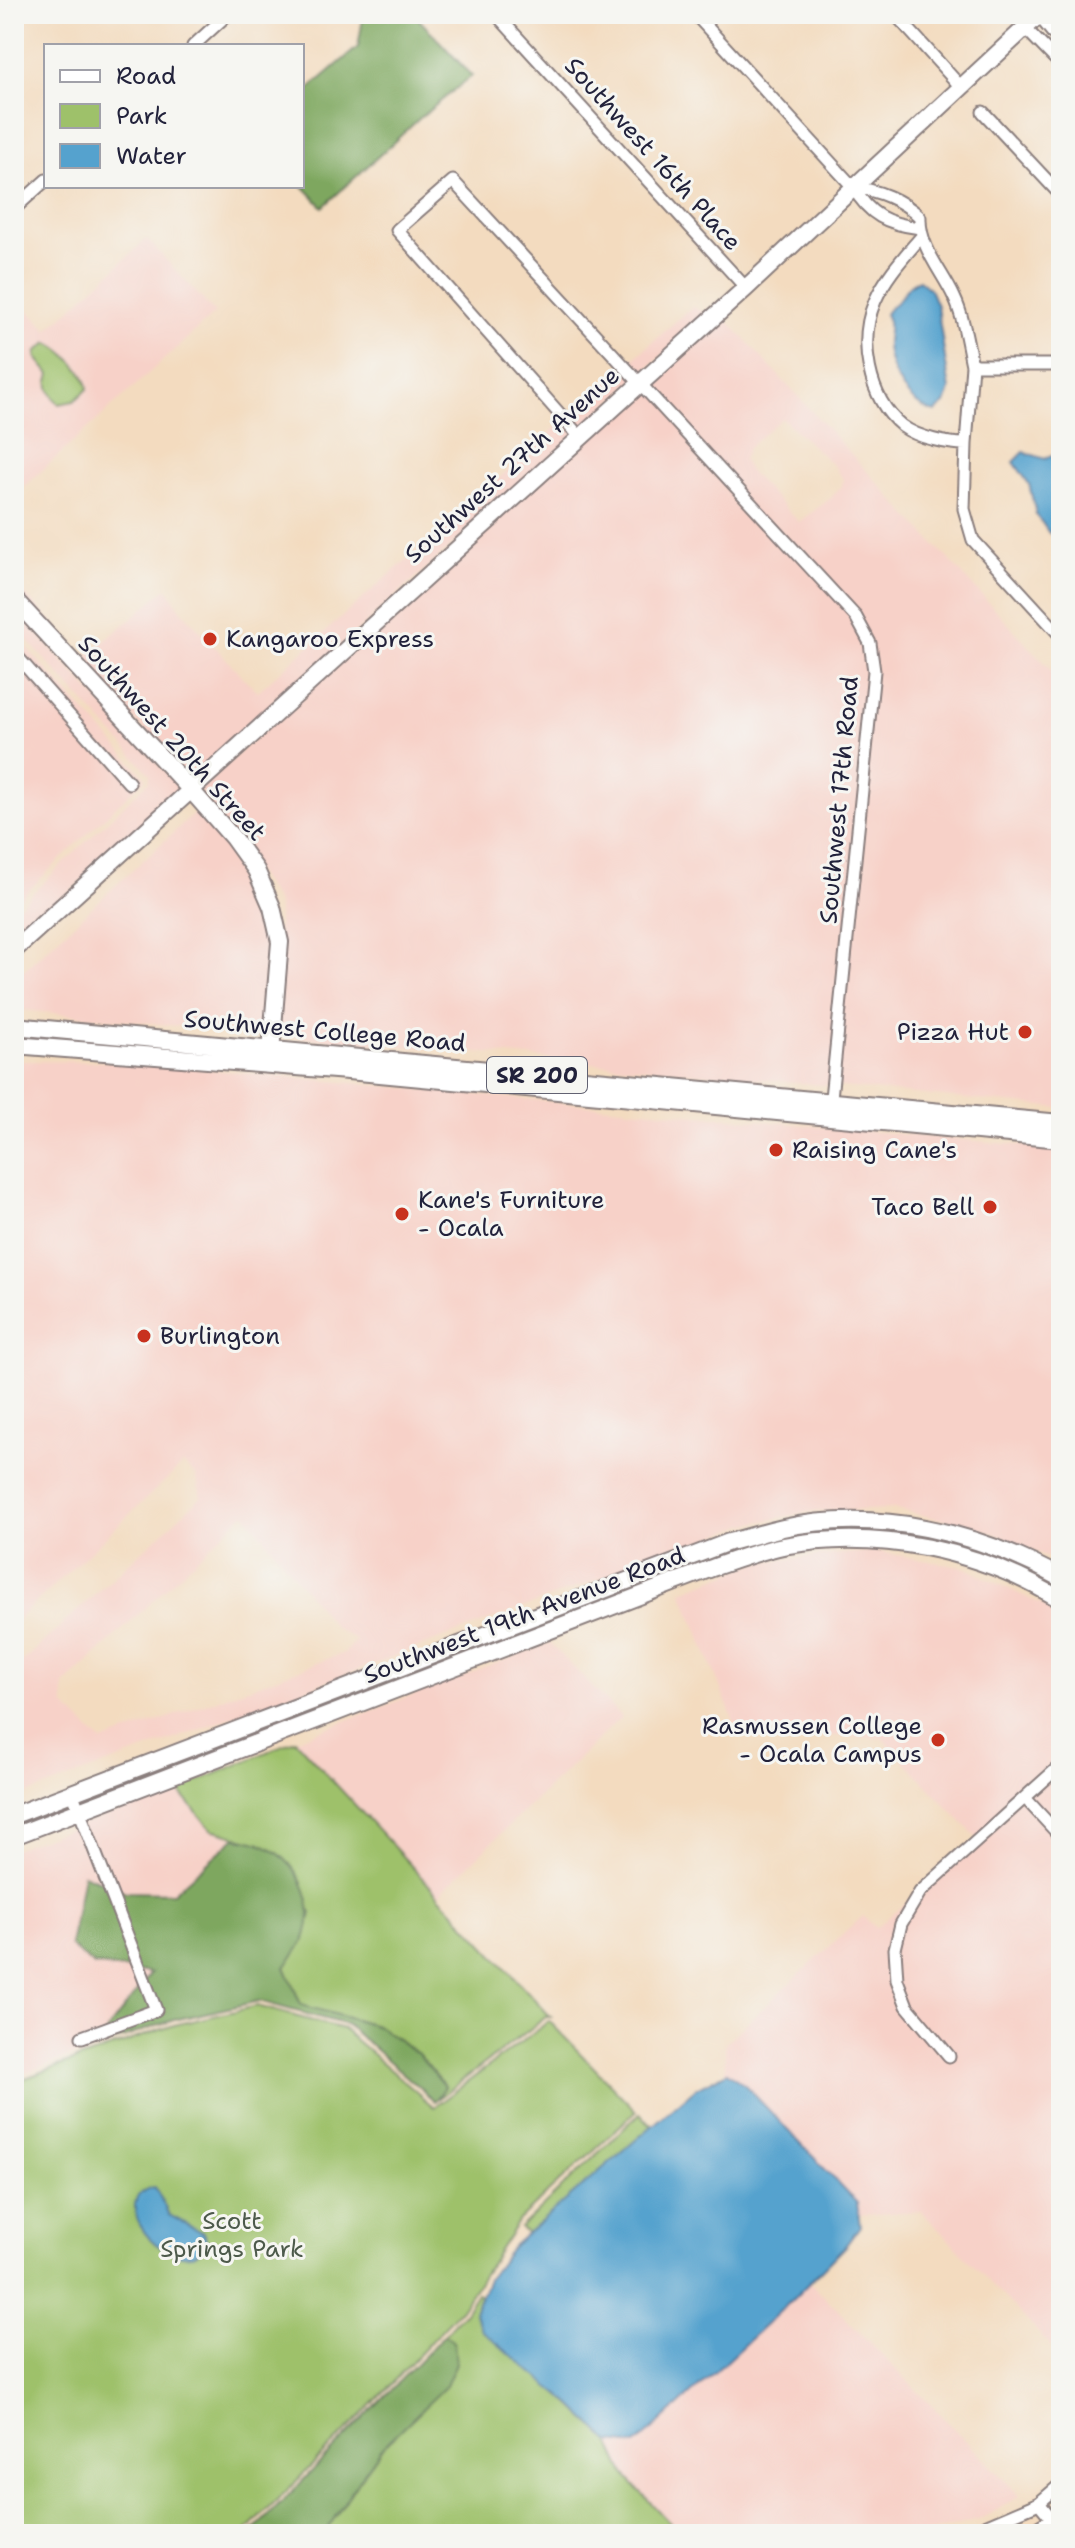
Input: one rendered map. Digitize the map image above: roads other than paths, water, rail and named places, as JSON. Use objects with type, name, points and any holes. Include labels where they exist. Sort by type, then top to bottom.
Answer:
[{"type":"main road","name":"Southwest 27th Avenue","points":[[14,950],[746,288],[1040,15]]},
{"type":"main road","name":"Southwest 20th Street","points":[[14,599],[190,789],[256,870],[272,907],[280,942],[271,1058]]},
{"type":"main road","name":"Southwest College Road","points":[[14,1026],[271,1058],[830,1109],[1061,1123]]},
{"type":"main road","name":"Southwest College Road","points":[[14,1045],[271,1058]]},
{"type":"main road","name":"Southwest College Road","points":[[830,1109],[1061,1139]]},
{"type":"main road","name":"Southwest 19th Avenue Road","points":[[14,1815],[729,1542],[785,1528],[842,1522],[909,1524],[997,1546],[1061,1578]]},
{"type":"main road","name":"Southwest 19th Avenue Road","points":[[14,1836],[712,1568],[784,1546],[859,1540],[939,1550],[1003,1570],[1061,1600]]},
{"type":"street","points":[[195,44],[228,14]]},
{"type":"street","name":"Southwest 16th Place","points":[[496,14],[746,288]]},
{"type":"street","points":[[695,14],[853,187],[863,204],[876,216],[921,232]]},
{"type":"street","points":[[895,14],[961,87]]},
{"type":"street","points":[[1040,15],[1061,43]]},
{"type":"street","points":[[1025,28],[1061,65]]},
{"type":"street","points":[[983,112],[1061,192]]},
{"type":"street","name":"Southwest 17th Road","points":[[580,437],[397,230],[453,181],[856,617],[870,643],[874,671],[830,1109]]},
{"type":"street","points":[[14,209],[44,182]]},
{"type":"street","points":[[853,187],[873,190],[912,209],[920,217],[921,232],[955,299],[972,365],[964,509],[973,540],[1061,636]]},
{"type":"street","points":[[891,221],[898,202]]},
{"type":"street","points":[[921,232],[891,271],[873,304],[865,352],[879,396],[903,426],[944,443],[966,444]]},
{"type":"street","points":[[972,365],[1061,365]]},
{"type":"street","points":[[14,653],[129,783]]},
{"type":"street","points":[[949,2056],[907,2006],[897,1980],[895,1949],[901,1924],[920,1892],[1061,1765]]},
{"type":"street","points":[[72,1792],[156,2010],[82,2037]]},
{"type":"street","points":[[1026,1799],[1061,1837]]},
{"type":"street","points":[[966,2534],[1039,2503],[1061,2484]]},
{"type":"street","points":[[1027,2534],[1058,2521],[1039,2503]]},
{"type":"water","points":[[919,280],[930,289],[937,306],[950,390],[945,404],[935,412],[916,403],[908,395],[896,377],[887,346],[885,314],[909,286]]},
{"type":"water","points":[[1061,451],[1061,539],[1049,533],[1036,514],[1029,484],[1014,462],[1024,452],[1045,459]]},
{"type":"water","points":[[727,2072],[746,2086],[857,2203],[860,2226],[846,2245],[790,2302],[636,2445],[610,2442],[571,2404],[482,2331],[474,2312],[488,2279],[514,2245],[696,2088]]},
{"type":"water","points":[[155,2187],[169,2215],[203,2233],[206,2239],[199,2252],[175,2254],[149,2238],[140,2226],[135,2213],[136,2201],[142,2192]]},
{"type":"place","name":"Kangaroo Express","points":[[210,639]]},
{"type":"place","name":"Pizza Hut","points":[[1025,1032]]},
{"type":"place","name":"Raising Cane's","points":[[776,1150]]},
{"type":"place","name":"Taco Bell","points":[[990,1207]]},
{"type":"place","name":"Kane's Furniture - Ocala","points":[[402,1214]]},
{"type":"place","name":"Burlington","points":[[144,1336]]},
{"type":"place","name":"Rasmussen College - Ocala Campus","points":[[938,1740]]},
{"type":"park label","name":"Scott Springs Park","points":[[232,2235]]}]
